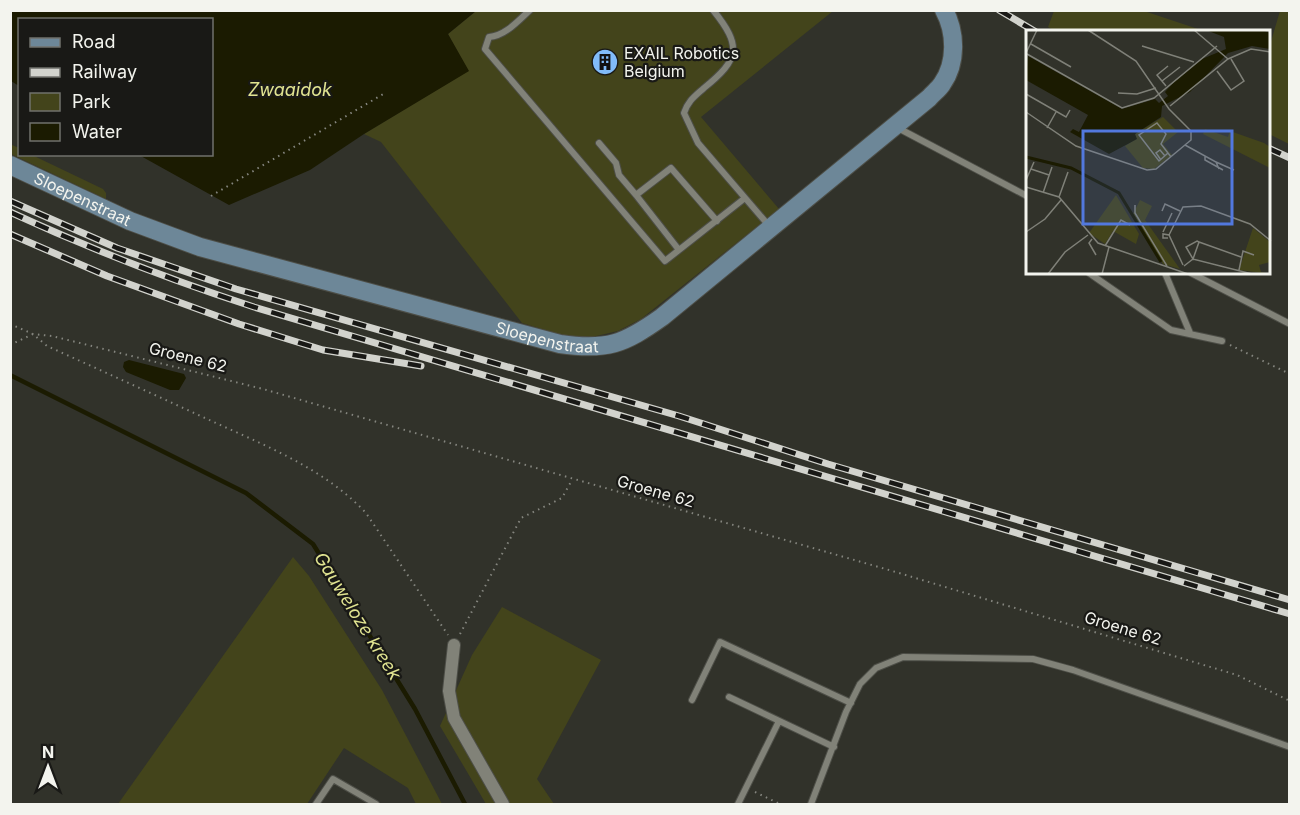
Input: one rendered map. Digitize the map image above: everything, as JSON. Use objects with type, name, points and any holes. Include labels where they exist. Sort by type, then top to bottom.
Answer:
[{"type":"street","name":"Sloepenstraat","points":[[10,165],[130,221],[200,247],[560,344],[583,348],[603,347],[640,333],[662,317],[929,98],[942,83],[950,67],[954,49],[944,10]]},
{"type":"street","points":[[454,645],[449,691],[454,718],[503,804]]},
{"type":"lane","points":[[530,10],[506,31],[496,37],[489,37],[485,48],[665,261],[745,198]]},
{"type":"lane","points":[[712,10],[728,30],[733,43],[731,61],[717,78],[688,102],[684,114],[698,143],[771,228]]},
{"type":"lane","points":[[895,126],[1026,195]]},
{"type":"lane","points":[[599,143],[616,163],[619,175],[679,250]]},
{"type":"lane","points":[[636,195],[671,168],[717,221]]},
{"type":"lane","points":[[1090,274],[1171,330],[1222,341]]},
{"type":"lane","points":[[1165,274],[1190,333]]},
{"type":"lane","points":[[1193,274],[1290,324]]},
{"type":"lane","points":[[692,700],[720,642],[851,703]]},
{"type":"lane","points":[[811,804],[860,684],[876,668],[903,657],[1033,659],[1073,670],[1290,747]]},
{"type":"lane","points":[[729,697],[834,747]]},
{"type":"lane","points":[[738,804],[779,721]]},
{"type":"lane","points":[[316,804],[333,779],[376,804]]},
{"type":"path","points":[[211,196],[386,93]]},
{"type":"path","name":"Groene 62","points":[[10,324],[33,334],[52,336],[263,389],[889,570],[1237,675],[1290,701]]},
{"type":"path","points":[[10,345],[33,334],[47,346],[288,458],[350,496],[366,513],[454,645],[521,518],[562,498],[573,479]]},
{"type":"path","points":[[1222,341],[1290,374]]},
{"type":"path","points":[[747,788],[780,804]]},
{"type":"green space","points":[[476,11],[833,11],[701,117],[779,209],[641,319],[618,331],[592,337],[566,336],[522,323],[381,142],[364,134],[468,71],[448,34]]},
{"type":"green space","points":[[1054,11],[1144,11],[1201,30],[1053,30],[1048,27]]},
{"type":"green space","points":[[1280,11],[1289,11],[1289,144],[1270,134],[1270,45]]},
{"type":"green space","points":[[10,144],[18,148],[18,156],[34,156],[103,189],[106,199],[11,154]]},
{"type":"green space","points":[[293,557],[309,576],[382,690],[442,804],[416,804],[408,788],[344,748],[307,804],[118,804]]},
{"type":"green space","points":[[502,607],[601,660],[537,779],[554,804],[486,804],[440,726],[472,655]]},
{"type":"water","name":"Zwaaidok","points":[[11,10],[476,10],[448,34],[469,71],[364,134],[310,170],[229,205],[141,156],[213,156],[213,18],[18,18],[18,85],[11,81]]},
{"type":"water","points":[[129,360],[184,374],[186,378],[179,390],[170,390],[126,372],[123,367],[124,362]]},
{"type":"waterway","name":"Gauweloze kreek","points":[[10,375],[246,493],[313,544],[415,709],[465,804]]},
{"type":"railway","points":[[999,10],[1033,30]]},
{"type":"railway","points":[[1270,149],[1290,158]]},
{"type":"railway","points":[[10,201],[117,248],[236,289],[679,416],[828,464],[1290,600]]},
{"type":"railway","points":[[10,212],[131,263],[254,307],[1290,614]]},
{"type":"railway","points":[[10,234],[107,276],[239,324],[323,350],[421,366]]},
{"type":"place","name":"EXAIL Robotics Belgium","points":[[605,62]]}]
